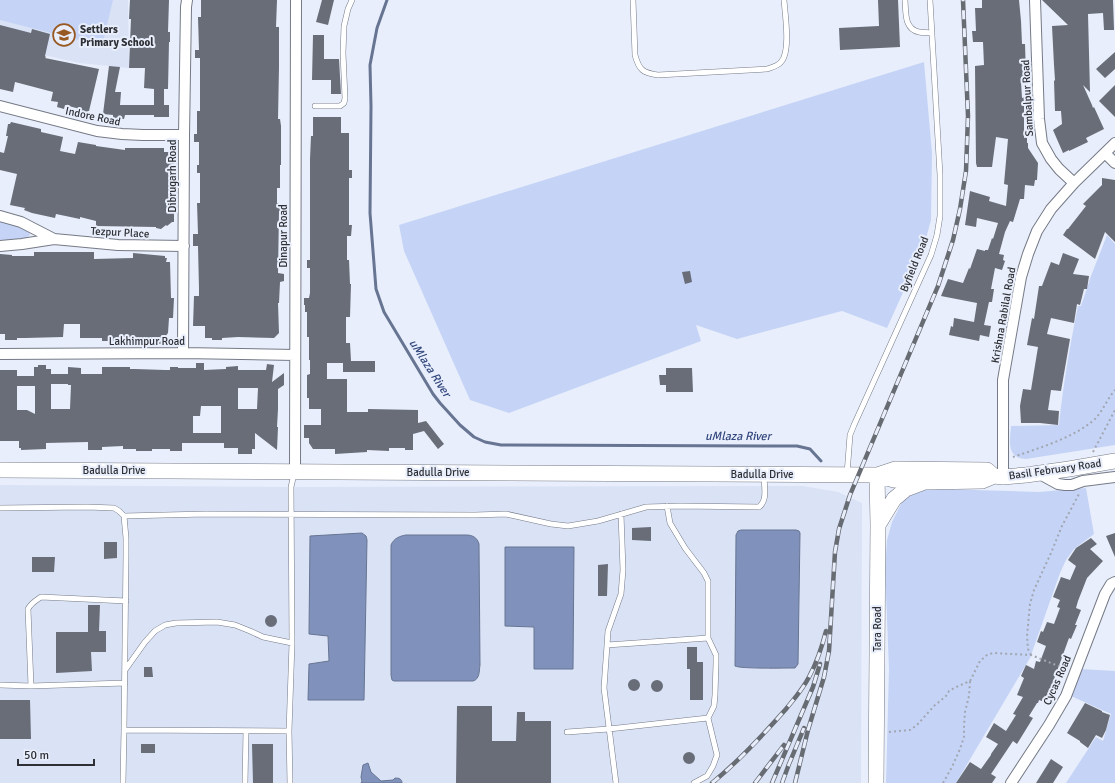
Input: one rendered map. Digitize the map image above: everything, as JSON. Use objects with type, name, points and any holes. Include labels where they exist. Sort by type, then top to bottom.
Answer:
[{"type":"street","name":"Dibrugarh Road","points":[[183,353],[184,135],[187,0]]},
{"type":"street","name":"Dinapur Road","points":[[295,471],[296,0]]},
{"type":"street","name":"Sambalpur Road","points":[[1035,0],[1039,119],[1042,143],[1051,159],[1074,183]]},
{"type":"street","name":"Indore Road","points":[[0,106],[97,131],[143,136],[184,135]]},
{"type":"street","name":"Krishna Rabilal Road","points":[[998,476],[1003,460],[1003,380],[1021,277],[1028,254],[1037,231],[1061,196],[1115,143]]},
{"type":"street","points":[[1105,153],[1115,163]]},
{"type":"street","name":"Tezpur Place","points":[[0,216],[21,222],[54,239]]},
{"type":"street","name":"Tezpur Place","points":[[0,246],[54,239],[118,245],[184,246]]},
{"type":"street","name":"Lakhimpur Road","points":[[0,354],[183,353],[295,355]]},
{"type":"street","name":"Basil February Road","points":[[877,475],[894,480],[927,482],[982,481],[998,476],[1038,473],[1115,460]]},
{"type":"street","name":"Basil February Road","points":[[877,475],[895,469],[987,470],[998,476]]},
{"type":"street","name":"Badulla Drive","points":[[0,470],[877,475]]},
{"type":"street","points":[[1038,473],[1058,484],[1072,485],[1083,481],[1115,477]]},
{"type":"street","name":"Tara Road","points":[[876,783],[877,475]]},
{"type":"street","points":[[878,525],[894,499],[902,492],[927,482]]},
{"type":"street","name":"Cycas Road","points":[[1011,783],[1066,696],[1105,594],[1111,584],[1115,582]]},
{"type":"lane","points":[[315,106],[340,106],[344,103],[344,26],[352,0]]},
{"type":"lane","points":[[633,0],[635,55],[642,70],[648,74],[658,75],[767,69],[776,66],[782,62],[787,47],[784,0]]},
{"type":"lane","points":[[905,0],[906,21],[910,27],[919,32],[932,33]]},
{"type":"lane","name":"Byfield Road","points":[[846,475],[850,435],[931,255],[937,235],[940,216],[940,175],[930,0]]},
{"type":"lane","points":[[290,783],[289,731],[292,643],[291,487],[295,471]]},
{"type":"lane","points":[[124,516],[206,514],[506,514],[551,524],[568,526],[598,521],[646,506],[759,507],[764,502],[764,474]]},
{"type":"lane","points":[[668,506],[670,523],[685,548],[708,580],[708,638],[716,655],[716,695],[714,706],[708,718],[717,755],[707,776],[694,783]]},
{"type":"lane","points":[[0,508],[114,508],[119,510],[124,516],[126,538],[126,601],[123,783]]},
{"type":"lane","points":[[616,783],[604,688],[608,631],[621,594],[623,570],[621,514]]},
{"type":"lane","points":[[31,686],[28,610],[34,601],[41,597],[126,601]]},
{"type":"lane","points":[[125,670],[145,642],[155,631],[165,625],[176,623],[217,622],[235,625],[263,637],[292,643]]},
{"type":"lane","points":[[607,645],[708,638]]},
{"type":"lane","points":[[0,686],[125,683]]},
{"type":"lane","points":[[567,732],[610,729],[708,718]]},
{"type":"lane","points":[[124,730],[289,731]]},
{"type":"lane","points":[[245,783],[246,731]]},
{"type":"path","points":[[1003,460],[1061,439],[1083,428],[1102,411],[1115,390]]},
{"type":"path","points":[[1087,465],[1115,410]]},
{"type":"path","points":[[1031,655],[1028,650],[1027,636],[1030,604],[1034,590],[1062,526],[1080,492],[1083,481]]},
{"type":"path","points":[[943,783],[952,767],[964,737],[970,681],[980,661],[987,655],[993,653],[1031,655],[1075,672]]},
{"type":"path","points":[[876,732],[910,730],[922,721],[949,691],[970,681]]},
{"type":"shaded area","name":"Settlers Primary School","points":[[0,0],[128,0],[129,68],[79,63],[0,45]]},
{"type":"shaded area","points":[[0,0],[113,0],[102,46],[0,20]]},
{"type":"shaded area","points":[[924,62],[932,153],[931,220],[924,246],[887,328],[842,311],[737,339],[696,325],[701,341],[509,413],[470,400],[404,251],[399,225]]},
{"type":"shaded area","points":[[0,221],[25,228],[28,230],[30,235],[24,240],[0,241]]},
{"type":"shaded area","points":[[1107,235],[1115,244],[1115,445],[1026,459],[1015,456],[1012,452],[1010,443],[1011,426],[1059,425],[1067,365],[1078,306],[1081,306]]},
{"type":"shaded area","points":[[0,485],[291,487],[803,486],[838,492],[862,503],[861,783],[0,783]]},
{"type":"shaded area","points":[[1086,488],[1094,534],[1074,549],[1066,560],[1030,658],[956,783],[886,783],[889,669],[885,569],[887,540],[892,522],[906,496],[921,490],[939,489],[1039,492]]},
{"type":"shaded area","points":[[796,530],[800,533],[798,664],[795,668],[754,668],[735,666],[736,535],[738,531]]},
{"type":"shaded area","points":[[362,533],[366,536],[367,540],[364,700],[308,700],[309,664],[329,661],[328,636],[309,634],[310,536]]},
{"type":"shaded area","points":[[406,535],[468,535],[474,537],[479,544],[480,665],[479,674],[473,681],[392,680],[391,545],[397,538]]},
{"type":"shaded area","points":[[505,547],[574,547],[573,669],[534,669],[534,627],[505,626]]},
{"type":"shaded area","points":[[1081,669],[1115,671],[1115,783],[1066,783],[1096,737],[1103,741],[1111,714],[1071,696]]},
{"type":"shaded area","points":[[368,763],[371,772],[381,781],[393,780],[396,778],[401,780],[402,783],[361,783],[363,765]]},
{"type":"building","points":[[130,0],[169,0],[168,32],[170,32],[170,42],[168,89],[164,89],[164,105],[169,105],[169,117],[154,117],[154,115],[125,115],[124,119],[113,118],[113,115],[103,114],[109,66],[120,67],[115,92],[121,92],[120,105],[154,105],[154,89],[144,88],[145,68],[129,68],[131,19],[129,19]]},
{"type":"building","points":[[201,0],[277,0],[276,27],[279,27],[278,119],[280,119],[281,126],[281,165],[280,188],[277,188],[277,203],[282,203],[281,211],[279,211],[278,273],[284,274],[284,281],[280,282],[278,303],[279,333],[274,338],[238,337],[212,340],[212,338],[205,338],[205,326],[193,326],[194,296],[199,296],[198,246],[193,246],[193,234],[198,234],[197,203],[200,203],[200,173],[197,173],[197,165],[199,165],[199,142],[194,142],[194,134],[197,134],[197,111],[200,111],[200,58],[195,58],[195,50],[199,50],[198,17],[201,17]]},
{"type":"building","points":[[322,0],[334,0],[328,25],[316,22]]},
{"type":"building","points":[[878,0],[898,0],[900,47],[840,50],[839,28],[879,26]]},
{"type":"building","points":[[982,0],[1019,0],[1022,44],[1025,44],[1026,75],[1028,74],[1028,82],[1021,82],[1022,98],[1025,97],[1026,105],[1024,106],[1024,138],[1027,137],[1028,148],[1038,163],[1037,180],[1035,180],[1034,186],[1025,185],[1024,199],[1020,199],[1013,222],[1010,221],[1005,232],[999,254],[1004,255],[1003,260],[1005,261],[1002,270],[995,268],[991,289],[994,289],[992,302],[989,302],[984,325],[991,326],[989,337],[980,335],[979,341],[949,335],[951,326],[953,327],[954,318],[974,322],[977,303],[941,296],[948,279],[963,283],[977,249],[985,251],[988,250],[998,223],[977,218],[976,227],[965,225],[970,191],[990,197],[989,201],[1006,206],[1008,185],[1004,184],[1008,139],[996,137],[992,167],[977,167],[976,163],[975,66],[984,65],[983,42],[973,42],[972,31],[976,31],[975,8],[982,8]]},
{"type":"building","points":[[1042,0],[1113,0],[1114,30],[1104,30],[1103,13],[1088,14],[1090,92],[1083,85],[1104,129],[1086,138],[1088,142],[1063,153],[1053,130],[1062,124],[1061,111],[1055,111],[1052,26],[1068,25]]},
{"type":"building","points":[[0,25],[31,33],[32,29],[50,34],[45,58],[99,69],[89,111],[86,117],[78,115],[80,109],[65,105],[64,109],[57,107],[58,102],[51,101],[53,92],[15,82],[13,92],[0,89]]},
{"type":"building","points":[[313,35],[324,35],[324,59],[339,59],[341,94],[331,94],[331,80],[312,80]]},
{"type":"building","points":[[1115,52],[1115,69],[1105,78],[1096,69]]},
{"type":"building","points":[[1115,85],[1115,117],[1099,101]]},
{"type":"building","points":[[313,117],[341,117],[341,133],[349,133],[349,170],[352,170],[352,178],[349,178],[349,225],[352,225],[351,236],[347,236],[347,260],[349,260],[351,284],[350,317],[346,317],[346,343],[350,343],[351,361],[375,361],[375,372],[343,372],[343,363],[327,363],[327,379],[347,379],[347,412],[368,412],[368,409],[418,410],[418,423],[426,421],[444,444],[438,449],[424,431],[413,434],[413,450],[405,450],[405,448],[389,448],[389,451],[367,450],[367,452],[335,454],[335,449],[313,449],[309,443],[309,438],[304,438],[304,425],[321,425],[321,409],[309,409],[309,398],[307,398],[307,375],[310,374],[310,360],[309,337],[307,337],[307,312],[305,312],[304,305],[304,298],[309,298],[310,293],[310,268],[307,268],[307,260],[310,260],[310,159],[311,136],[313,136]]},
{"type":"building","points":[[11,122],[41,129],[41,132],[63,137],[60,151],[75,154],[78,142],[125,150],[125,148],[164,148],[164,152],[170,152],[170,162],[174,162],[174,174],[169,174],[169,207],[174,207],[174,222],[161,229],[156,227],[96,226],[96,221],[80,217],[80,219],[56,214],[55,218],[32,213],[24,210],[25,208],[10,205],[17,174],[0,170],[0,152],[4,153],[8,136],[6,136],[8,124]]},
{"type":"building","points":[[1102,178],[1115,180],[1115,242],[1105,232],[1095,259],[1063,235],[1086,206],[1083,204],[1102,185]]},
{"type":"building","points":[[34,252],[94,252],[94,259],[133,258],[133,253],[165,256],[165,258],[167,258],[166,262],[170,262],[171,298],[174,298],[173,318],[169,318],[168,333],[165,337],[165,344],[144,344],[144,339],[117,339],[117,341],[102,341],[102,338],[80,338],[80,324],[64,324],[63,337],[17,338],[17,340],[5,340],[5,334],[0,334],[0,254],[12,256],[34,256]]},
{"type":"building","points":[[1063,253],[1079,259],[1073,274],[1089,276],[1087,289],[1084,289],[1080,305],[1077,304],[1074,323],[1051,318],[1047,334],[1070,339],[1061,391],[1051,390],[1048,410],[1059,411],[1058,425],[1021,423],[1020,406],[1023,389],[1031,390],[1038,347],[1027,345],[1032,318],[1034,319],[1039,286],[1042,286],[1051,262],[1059,265]]},
{"type":"building","points":[[690,271],[692,282],[685,284],[682,272]]},
{"type":"building","points":[[196,363],[204,363],[204,370],[226,369],[226,367],[238,366],[238,370],[266,370],[267,364],[274,365],[272,382],[284,373],[284,385],[278,389],[277,450],[255,433],[255,449],[252,449],[252,454],[238,454],[238,448],[224,448],[224,443],[182,443],[182,451],[152,449],[152,451],[136,451],[136,449],[123,449],[123,446],[102,447],[102,450],[88,450],[88,442],[46,443],[46,449],[21,450],[21,448],[19,448],[19,441],[0,441],[0,370],[17,370],[17,376],[34,376],[34,367],[38,367],[38,365],[46,365],[46,369],[51,369],[51,374],[68,374],[68,367],[81,368],[81,374],[102,374],[102,367],[130,367],[130,369],[165,370],[170,370],[170,367],[196,368]],"holes":[[[51,384],[71,385],[70,409],[51,409]],[[17,386],[35,386],[35,414],[27,410],[17,410]],[[238,388],[258,388],[257,409],[238,409]],[[201,406],[221,406],[221,433],[193,433],[193,416],[200,416]]]},
{"type":"building","points":[[666,368],[692,368],[693,392],[666,392],[666,385],[660,385],[659,375],[666,375]]},
{"type":"building","points":[[651,527],[651,541],[632,540],[632,528]]},
{"type":"building","points":[[1115,533],[1115,557],[1106,536]]},
{"type":"building","points":[[1091,538],[1097,544],[1090,549],[1103,561],[1087,578],[1076,608],[1081,610],[1075,625],[1077,625],[1071,639],[1069,638],[1045,702],[1039,700],[1037,703],[1029,716],[1033,718],[1017,744],[1013,741],[991,774],[996,777],[992,783],[956,783],[970,762],[981,769],[998,744],[986,737],[994,723],[1006,731],[1016,715],[1013,714],[1023,697],[1017,695],[1024,678],[1021,676],[1026,665],[1034,669],[1036,661],[1040,662],[1046,646],[1037,642],[1041,631],[1043,632],[1047,622],[1054,624],[1060,608],[1057,607],[1060,600],[1053,597],[1061,577],[1070,580],[1076,566],[1068,560],[1076,548]]},
{"type":"building","points":[[104,542],[117,542],[117,558],[104,559]]},
{"type":"building","points":[[32,557],[55,557],[54,572],[32,572]]},
{"type":"building","points":[[608,564],[607,596],[598,596],[598,565]]},
{"type":"building","points":[[88,605],[100,605],[99,631],[106,631],[106,652],[91,652],[92,671],[56,673],[56,632],[88,632]]},
{"type":"building","points":[[271,615],[275,617],[277,621],[275,625],[271,627],[267,625],[265,621],[267,617]]},
{"type":"building","points":[[687,647],[697,647],[697,662],[703,662],[703,700],[690,700],[690,669],[687,669]]},
{"type":"building","points":[[144,667],[152,667],[153,677],[144,677]]},
{"type":"building","points":[[632,679],[636,679],[640,685],[636,691],[632,691],[628,687],[628,683]]},
{"type":"building","points":[[655,680],[659,680],[663,686],[659,692],[655,692],[651,688],[651,684]]},
{"type":"building","points":[[0,700],[30,700],[31,739],[0,739]]},
{"type":"building","points":[[1085,703],[1110,715],[1102,738],[1096,735],[1088,748],[1067,733]]},
{"type":"building","points":[[457,706],[492,706],[492,741],[516,741],[517,712],[525,712],[525,721],[551,721],[551,783],[456,783]]},
{"type":"building","points":[[141,744],[155,744],[155,753],[141,753]]},
{"type":"building","points":[[252,744],[273,744],[273,783],[253,783]]},
{"type":"building","points":[[689,752],[693,754],[695,758],[693,762],[689,764],[685,762],[683,758],[685,754]]},
{"type":"building","points":[[1051,759],[1063,767],[1053,783],[1036,783]]},
{"type":"waterway","name":"uMlaza River","points":[[387,0],[377,28],[370,65],[370,213],[376,289],[384,312],[433,394],[460,425],[474,437],[485,442],[501,445],[797,446],[810,449],[821,461]]},
{"type":"railway","points":[[795,783],[808,730],[824,677],[829,651],[835,552],[839,529],[850,495],[938,286],[953,240],[960,209],[966,171],[968,116],[963,0]]},
{"type":"railway","points":[[712,783],[750,748],[798,694],[807,681],[814,666],[826,631]]},
{"type":"railway","points":[[772,783],[813,687],[820,664]]},
{"type":"railway","points":[[782,783],[804,728]]},
{"type":"railway","points":[[755,783],[784,745]]},
{"type":"place","name":"Settlers Primary School","points":[[64,35]]}]
